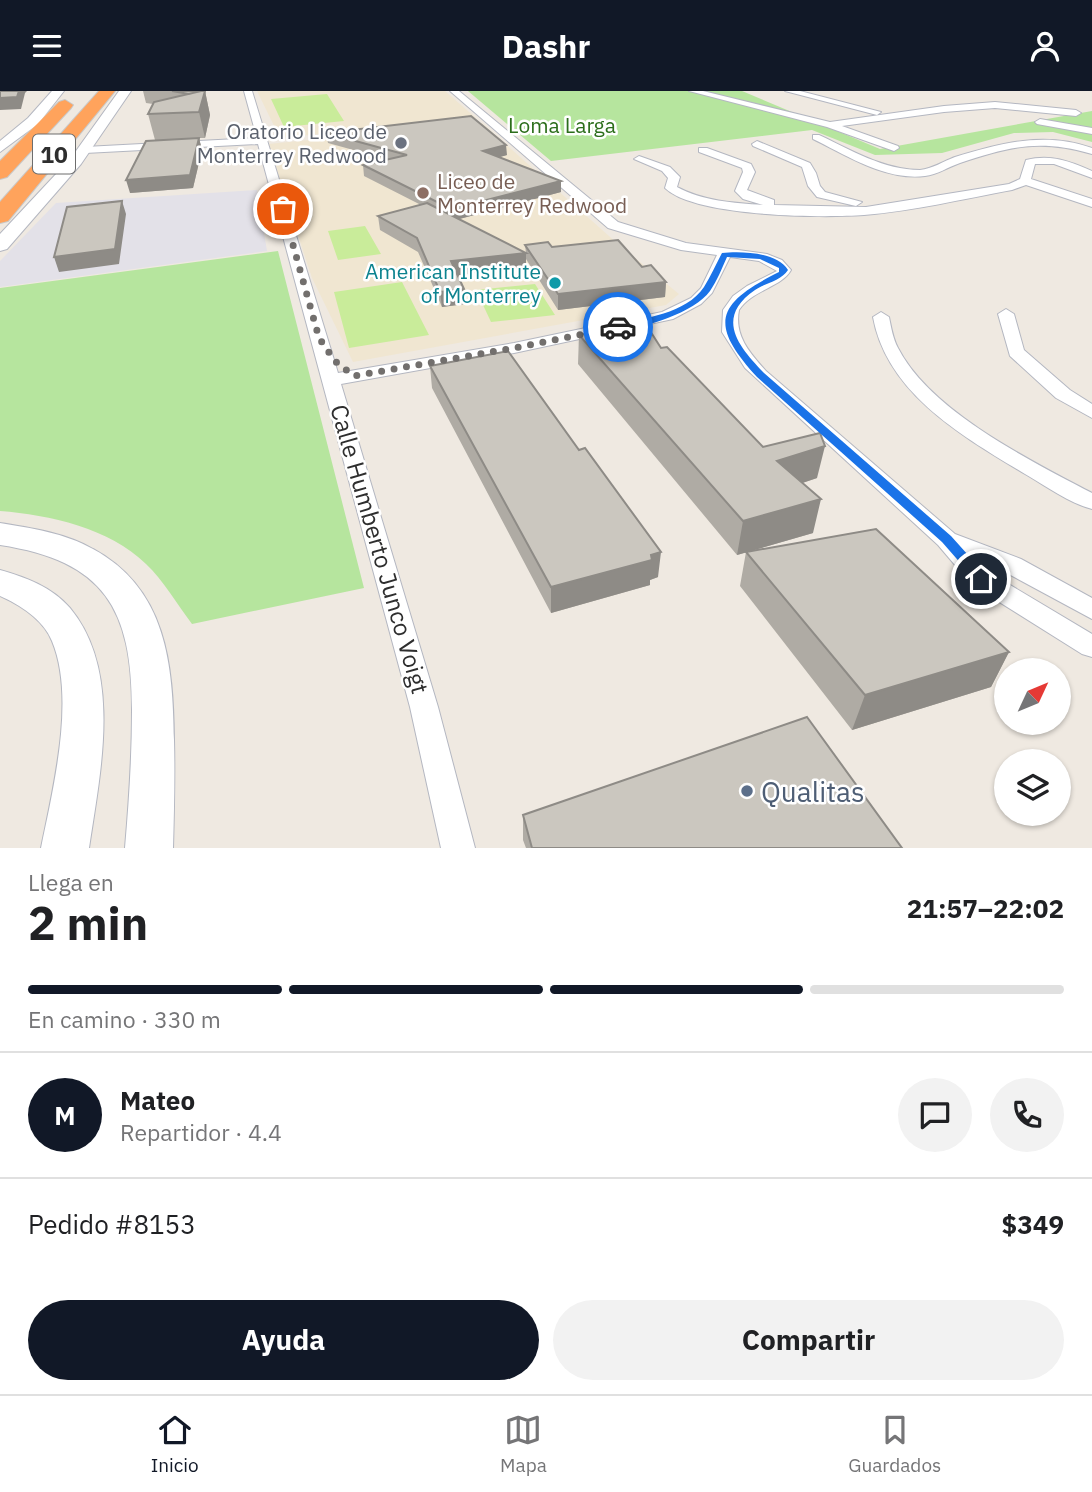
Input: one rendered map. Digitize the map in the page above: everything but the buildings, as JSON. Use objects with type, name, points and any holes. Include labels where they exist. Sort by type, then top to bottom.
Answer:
[{"type":"highway","points":[[53,97],[64,91]]},
{"type":"highway","name":"10","points":[[0,173],[78,91]]},
{"type":"highway","name":"10","points":[[0,216],[115,93]]},
{"type":"street","name":"Calle Humberto Junco Voigt","points":[[248,91],[319,338],[342,378],[458,848]]},
{"type":"street","points":[[454,91],[613,225],[722,260],[762,257],[777,263],[784,270],[776,277],[750,289],[730,313],[728,326],[731,338],[740,353],[760,375],[946,539],[981,579],[1092,647]]},
{"type":"street","points":[[693,91],[830,125],[894,148]]},
{"type":"street","points":[[789,91],[896,116]]},
{"type":"street","points":[[0,245],[55,187],[85,150],[115,93]]},
{"type":"street","points":[[855,95],[864,100],[883,103]]},
{"type":"street","points":[[0,148],[33,121],[53,97]]},
{"type":"street","points":[[830,125],[1009,102],[1076,113]]},
{"type":"street","points":[[896,105],[1009,117]]},
{"type":"street","points":[[1033,121],[1092,131]]},
{"type":"street","points":[[816,137],[889,169],[920,173],[959,159],[1025,142],[1057,141],[1092,152]]},
{"type":"street","points":[[85,150],[261,141]]},
{"type":"street","points":[[757,144],[806,165],[811,170],[814,187],[820,194],[841,200],[890,205]]},
{"type":"street","points":[[703,150],[747,166],[749,172],[741,188],[743,193],[795,211]]},
{"type":"street","points":[[639,159],[671,171],[674,177],[671,188],[685,196],[725,206],[851,212],[982,193],[1012,187],[1025,181],[1092,203]]},
{"type":"street","points":[[1025,181],[1029,164],[1037,160],[1058,161],[1092,175]]},
{"type":"street","points":[[342,378],[514,348],[667,316],[696,300],[707,290],[722,260]]},
{"type":"street","points":[[1006,314],[1016,352],[1034,371],[1063,394],[1092,412]]},
{"type":"street","points":[[881,317],[888,348],[907,376],[938,404],[980,438],[1092,502]]},
{"type":"street","points":[[0,534],[43,541],[77,554],[101,569],[121,587],[138,614],[151,664],[154,776],[149,848]]},
{"type":"street","points":[[946,539],[1012,565],[1092,610]]},
{"type":"street","points":[[0,582],[41,602],[60,620],[73,645],[83,703],[65,848]]},
{"type":"shaded area","points":[[257,91],[445,91],[476,118],[280,138]]},
{"type":"shaded area","points":[[482,123],[618,244],[679,294],[666,305],[353,362],[312,278],[268,144]]},
{"type":"shaded area","points":[[257,190],[267,251],[0,287],[0,261],[56,203]]},
{"type":"green space","name":"Loma Larga","points":[[468,91],[742,91],[880,149],[1092,111],[1092,142],[1053,132],[1014,133],[942,153],[875,155],[812,130],[551,161]]},
{"type":"green space","points":[[327,94],[344,121],[284,127],[271,99]]},
{"type":"green space","points":[[365,226],[381,254],[338,260],[328,231]]},
{"type":"green space","points":[[278,251],[364,588],[192,624],[152,570],[115,541],[78,525],[0,511],[0,288]]},
{"type":"green space","points":[[402,282],[429,335],[349,348],[334,292]]},
{"type":"green space","points":[[535,284],[555,315],[491,322],[476,290]]},
{"type":"way so far","points":[[283,209],[319,338],[335,361],[354,376],[618,327]]},
{"type":"place","name":"Oratorio Liceo de Monterrey Redwood","points":[[401,143]]},
{"type":"place","name":"Liceo de Monterrey Redwood","points":[[423,193]]},
{"type":"place","name":"American Institute of Monterrey","points":[[555,283]]},
{"type":"place","name":"Qualitas","points":[[747,791]]},
{"type":"route","points":[[618,327],[667,316],[696,300],[707,290],[725,254],[750,255],[772,260],[782,267],[782,274],[750,289],[730,313],[728,326],[731,338],[740,353],[760,375],[946,539],[981,579]]}]
